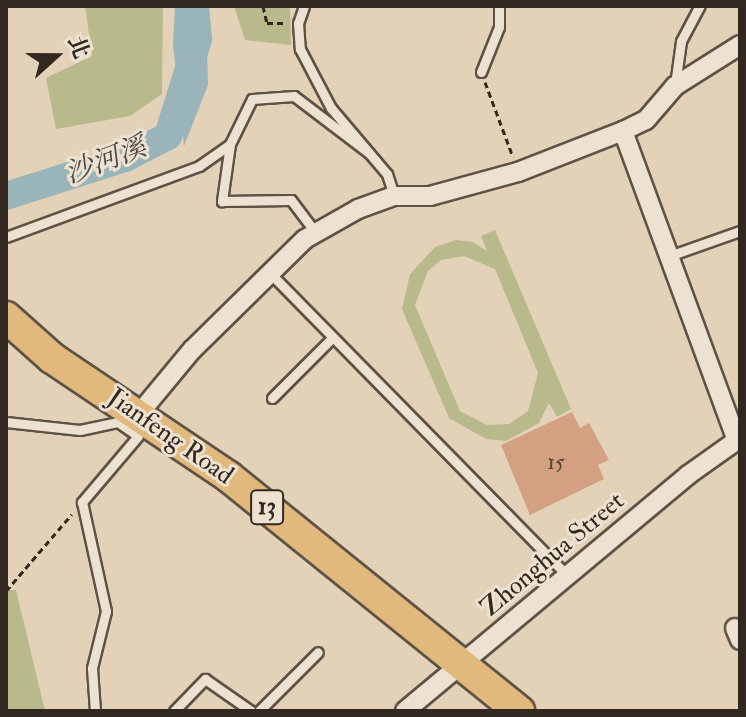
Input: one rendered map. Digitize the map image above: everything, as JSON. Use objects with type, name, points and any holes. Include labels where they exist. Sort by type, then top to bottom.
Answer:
[{"type":"main road","name":"Jianfeng Road","points":[[6,317],[52,358],[134,419]]},
{"type":"main road","name":"Jianfeng Road","points":[[6,345],[37,371],[134,419],[229,477],[457,671],[494,711]]},
{"type":"main road","name":"Jianfeng Road","points":[[457,671],[519,711]]},
{"type":"street","points":[[134,419],[269,272],[316,233],[394,196],[430,196],[518,172],[623,131],[646,120],[675,86],[740,45]]},
{"type":"street","points":[[623,131],[739,441]]},
{"type":"street","name":"Zhonghua Street","points":[[405,711],[568,576],[739,441]]},
{"type":"lane","points":[[304,6],[298,23],[300,49],[331,108],[387,174],[394,196]]},
{"type":"lane","points":[[481,72],[499,27],[499,6]]},
{"type":"lane","points":[[675,86],[681,41],[700,6]]},
{"type":"lane","points":[[316,233],[291,200],[222,201],[230,144],[252,99],[294,96],[369,153]]},
{"type":"lane","points":[[6,237],[186,171],[230,144]]},
{"type":"lane","points":[[669,256],[740,231]]},
{"type":"lane","points":[[269,272],[568,576]]},
{"type":"lane","points":[[272,398],[332,338]]},
{"type":"lane","points":[[6,422],[80,430],[134,419],[138,436],[82,502],[106,611],[92,668],[95,711]]},
{"type":"lane","points":[[259,711],[318,652]]},
{"type":"lane","points":[[174,711],[205,679],[251,711]]},
{"type":"path","points":[[263,6],[267,23],[298,23]]},
{"type":"path","points":[[481,72],[518,172]]},
{"type":"path","points":[[6,591],[82,502]]},
{"type":"green space","points":[[85,6],[163,6],[162,94],[130,116],[56,129],[46,78],[92,56]]},
{"type":"green space","points":[[234,6],[290,6],[291,45],[245,40]]},
{"type":"green space","points":[[495,230],[571,409],[557,417],[549,403],[539,423],[506,441],[486,439],[449,418],[402,309],[410,274],[435,247],[456,240],[473,242],[487,251],[481,236]],"holes":[[[464,256],[495,269],[538,373],[528,411],[509,424],[487,425],[460,411],[415,305],[428,271],[441,260]]]},
{"type":"green space","points":[[6,590],[16,590],[45,711],[6,711]]},
{"type":"water","name":"沙河溪","points":[[175,6],[206,6],[208,85],[184,146],[173,44]]},
{"type":"building","points":[[572,412],[580,428],[589,423],[609,460],[598,465],[604,479],[530,515],[501,445]]},
{"type":"waterway","name":"沙河溪","points":[[6,196],[125,158],[168,136],[198,39],[195,6]]}]
